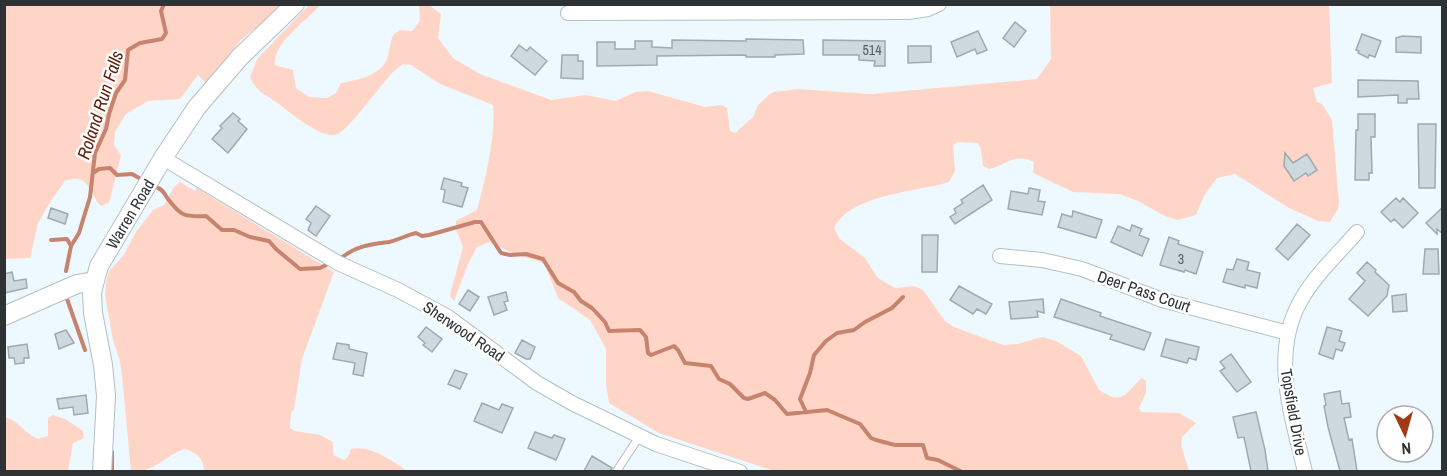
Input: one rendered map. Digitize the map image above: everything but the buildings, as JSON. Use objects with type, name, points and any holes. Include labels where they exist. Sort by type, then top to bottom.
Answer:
[{"type":"street","name":"Warren Road","points":[[102,470],[106,396],[103,365],[93,313],[94,281],[105,256],[148,183],[197,107],[225,73],[295,4]]},
{"type":"street","points":[[568,13],[794,8],[908,12],[928,9],[939,4]]},
{"type":"street","name":"Sherwood Road","points":[[163,158],[326,257],[433,308],[463,327],[545,388],[639,437],[740,471]]},
{"type":"street","name":"Topsfield Drive","points":[[1305,471],[1287,390],[1285,354],[1288,333],[1300,302],[1309,288],[1357,232]]},
{"type":"street","name":"Deer Pass Court","points":[[1000,256],[1042,260],[1082,269],[1162,300],[1288,333]]},
{"type":"street","points":[[4,316],[77,284],[94,281]]},
{"type":"lane","points":[[616,471],[639,437]]},
{"type":"shaded area","points":[[5,5],[283,5],[241,40],[206,83],[198,75],[180,99],[148,101],[126,114],[115,132],[114,145],[121,155],[109,203],[101,206],[84,181],[73,179],[65,181],[38,223],[30,258],[5,259]]},
{"type":"shaded area","points":[[309,5],[320,5],[279,48],[275,65],[293,70],[296,88],[309,97],[327,98],[336,93],[341,83],[376,72],[386,61],[393,35],[400,30],[412,31],[420,21],[419,5],[429,5],[441,14],[438,38],[453,58],[480,74],[551,100],[586,95],[616,101],[635,92],[648,91],[705,107],[722,105],[727,108],[730,131],[735,133],[753,117],[758,105],[774,92],[798,89],[870,94],[1037,79],[1051,59],[1050,5],[1329,5],[1332,83],[1313,88],[1317,102],[1322,104],[1332,120],[1338,209],[1330,222],[1318,221],[1289,208],[1235,174],[1217,178],[1204,196],[1196,215],[1178,220],[1119,194],[1073,192],[1033,173],[1034,162],[1027,159],[1015,159],[989,169],[983,166],[978,143],[958,142],[953,145],[955,171],[949,182],[885,196],[855,208],[842,217],[834,228],[840,239],[865,258],[878,278],[895,288],[914,286],[923,290],[945,321],[954,327],[1003,345],[1018,344],[1042,337],[1056,341],[1081,356],[1099,390],[1114,397],[1128,393],[1142,378],[1146,381],[1146,393],[1139,408],[1141,412],[1179,413],[1196,423],[1182,437],[1181,445],[1189,471],[774,471],[659,433],[609,403],[606,384],[606,349],[590,320],[558,298],[545,265],[541,262],[514,254],[490,242],[477,247],[454,301],[450,296],[463,247],[456,229],[456,221],[477,210],[491,144],[493,105],[440,84],[411,65],[403,64],[394,71],[358,115],[338,134],[331,135],[314,129],[261,92],[250,78],[257,59]]},
{"type":"shaded area","points":[[180,182],[195,191],[197,188],[334,272],[302,359],[290,428],[320,435],[333,442],[333,455],[344,460],[351,449],[366,449],[381,455],[407,471],[204,471],[199,457],[185,449],[146,470],[131,471],[122,376],[105,295],[106,283],[109,271],[123,256],[136,232],[153,210],[164,205],[174,187]]},
{"type":"shaded area","points":[[53,415],[65,419],[83,431],[84,438],[73,443],[68,471],[5,471],[5,417],[38,439],[48,436],[48,418]]},
{"type":"waterway","name":"Roland Run Falls","points":[[66,271],[71,246],[79,233],[90,197],[95,153],[106,129],[116,93],[125,80],[128,50],[140,43],[162,39],[166,33],[161,11],[164,4]]},
{"type":"waterway","points":[[93,173],[99,169],[110,168],[117,175],[132,174],[139,178]]},
{"type":"waterway","points":[[158,188],[163,191],[176,209],[184,214],[206,216],[222,230],[234,230],[250,237],[269,241],[300,269],[320,268],[328,264]]},
{"type":"waterway","points":[[340,259],[363,246],[389,242],[416,233],[422,236],[429,235],[481,222],[501,253],[526,254],[543,259],[558,283],[574,292],[581,301],[592,308],[605,322],[609,331],[640,330],[646,337],[648,353],[651,355],[674,346],[685,363],[711,366],[719,379],[730,384],[744,398],[748,399],[765,393],[775,400],[787,414],[827,410],[860,424],[871,438],[876,440],[895,445],[923,445],[927,458],[938,460],[962,472]]},
{"type":"waterway","points":[[51,240],[67,239],[71,246]]},
{"type":"waterway","points":[[806,412],[800,399],[814,355],[826,341],[837,333],[854,330],[892,308],[903,297]]},
{"type":"waterway","name":"Roland Run Falls","points":[[67,299],[85,350]]},
{"type":"waterway","name":"Roland Run Falls","points":[[112,452],[112,472]]}]
